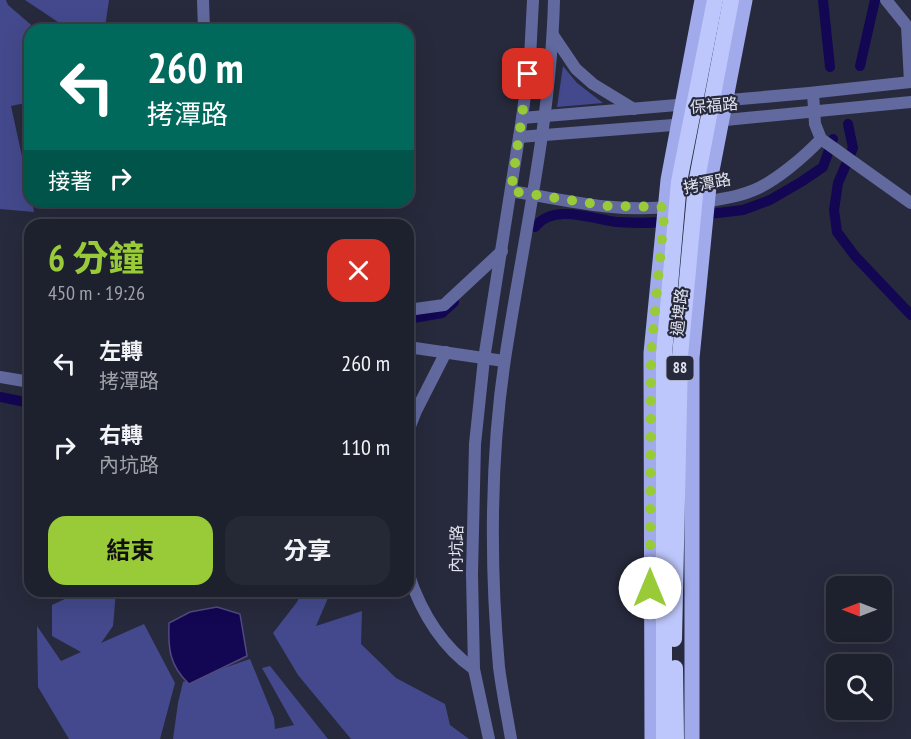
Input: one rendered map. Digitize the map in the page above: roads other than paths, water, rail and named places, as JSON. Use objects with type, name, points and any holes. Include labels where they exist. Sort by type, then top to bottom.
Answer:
[{"type":"highway","name":"88","points":[[664,739],[664,354],[680,182],[716,0]]},
{"type":"highway","name":"88","points":[[676,739],[674,634],[680,356],[696,184],[731,0]]},
{"type":"main road","name":"過埤路","points":[[652,739],[651,353],[665,210],[681,104],[702,0]]},
{"type":"main road","name":"過埤路","points":[[692,739],[692,358],[708,204],[745,0]]},
{"type":"street","points":[[203,0],[204,24]]},
{"type":"street","name":"內坑路","points":[[489,739],[474,669],[472,574],[475,444],[484,359],[530,58],[533,0]]},
{"type":"street","points":[[511,739],[500,669],[493,574],[496,446],[504,362],[552,56],[554,0]]},
{"type":"street","points":[[886,0],[907,26],[910,82]]},
{"type":"street","points":[[553,35],[576,69],[593,84],[634,109]]},
{"type":"street","name":"保福路","points":[[522,118],[813,93],[910,82]]},
{"type":"street","points":[[813,93],[815,124],[823,141],[911,202]]},
{"type":"street","name":"保福路","points":[[519,137],[722,121],[911,102]]},
{"type":"street","name":"拷潭路","points":[[511,191],[608,206],[665,210],[708,204],[755,189],[796,163],[823,141]]},
{"type":"street","points":[[414,309],[444,305],[502,251]]},
{"type":"street","points":[[414,348],[504,362]]},
{"type":"street","points":[[414,416],[446,352]]},
{"type":"street","points":[[0,377],[24,381]]},
{"type":"street","points":[[414,587],[427,616],[445,644],[459,659],[474,669]]},
{"type":"waterway","points":[[823,0],[830,67]]},
{"type":"waterway","points":[[860,66],[875,0]]},
{"type":"waterway","points":[[848,124],[853,148],[838,183],[834,210],[837,232],[855,256],[911,315]]},
{"type":"waterway","points":[[701,215],[743,210],[770,200],[823,167],[833,139]]},
{"type":"waterway","points":[[535,227],[543,220],[562,214],[616,222],[668,221]]},
{"type":"waterway","points":[[414,318],[442,313],[454,302]]},
{"type":"waterway","points":[[0,397],[24,402]]}]
